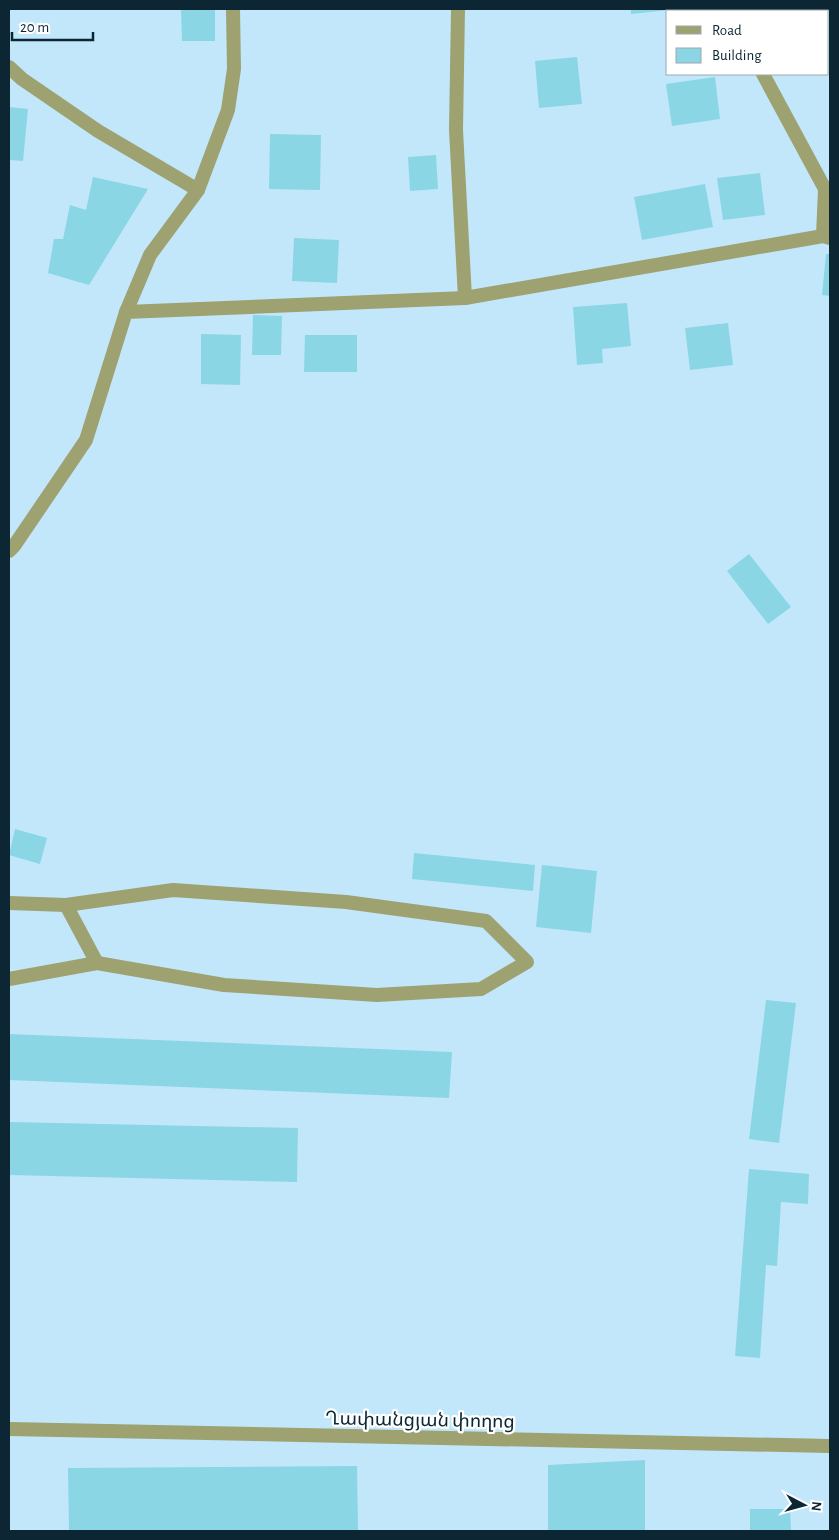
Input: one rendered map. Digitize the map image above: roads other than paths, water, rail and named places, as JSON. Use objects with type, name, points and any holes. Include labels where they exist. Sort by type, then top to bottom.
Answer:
[{"type":"street","points":[[9,551],[86,440],[126,312],[150,255],[198,190],[228,110],[234,69],[233,9]]},
{"type":"street","points":[[458,9],[456,130],[465,298]]},
{"type":"street","points":[[9,67],[22,79],[98,131],[198,190]]},
{"type":"street","points":[[126,312],[465,298],[826,237],[824,189],[764,75]]},
{"type":"street","points":[[9,902],[66,905],[173,890],[346,902],[486,921],[527,962],[481,989],[377,995],[224,985],[97,963],[9,979]]},
{"type":"street","points":[[66,905],[97,963]]},
{"type":"street","name":"Ղափանցյան փողոց","points":[[9,1429],[830,1446]]}]
